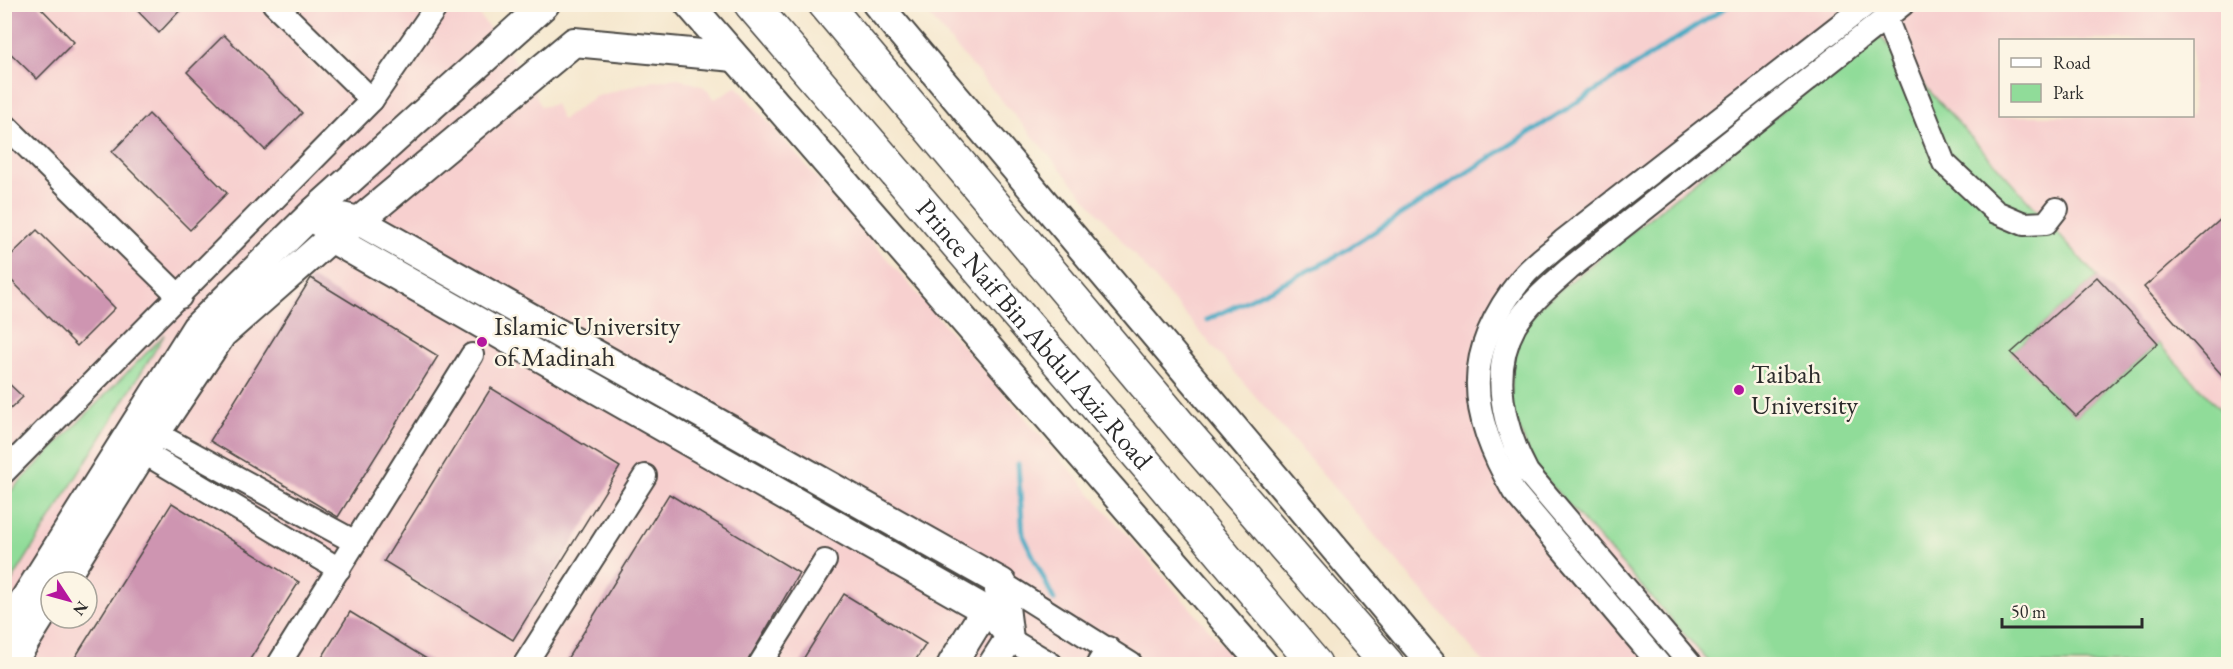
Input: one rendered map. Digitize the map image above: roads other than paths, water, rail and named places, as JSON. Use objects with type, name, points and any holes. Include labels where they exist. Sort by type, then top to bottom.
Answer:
[{"type":"highway","name":"Prince Naif Bin Abdul Aziz Road","points":[[751,4],[1315,664]]},
{"type":"highway","name":"Prince Naif Bin Abdul Aziz Road","points":[[825,4],[1186,433],[1387,664]]},
{"type":"main road","points":[[689,4],[1263,664]]},
{"type":"main road","points":[[877,4],[1432,664]]},
{"type":"main road","points":[[4,632],[196,328],[315,211],[545,6],[574,42]]},
{"type":"main road","points":[[69,570],[148,442],[222,334],[331,238],[359,221],[574,42],[734,57]]},
{"type":"main road","points":[[315,211],[359,221],[1002,583],[1009,639],[993,664]]},
{"type":"main road","points":[[315,211],[331,238],[985,610],[952,664]]},
{"type":"main road","points":[[16,663],[39,622]]},
{"type":"street","points":[[274,4],[372,100]]},
{"type":"street","points":[[4,472],[180,297],[372,100],[438,4]]},
{"type":"street","points":[[1881,10],[1944,163],[1996,212],[2024,224],[2046,223],[2057,209]]},
{"type":"street","points":[[1659,664],[1514,492],[1497,463],[1482,428],[1476,384],[1482,352],[1496,313],[1524,276],[1572,234],[1881,10]]},
{"type":"street","points":[[1690,664],[1527,472],[1512,443],[1505,416],[1502,367],[1515,327],[1534,301],[1569,269],[1881,10]]},
{"type":"street","points":[[4,124],[180,297]]},
{"type":"street","points":[[279,664],[472,355]]},
{"type":"street","points":[[148,442],[355,542]]},
{"type":"street","points":[[148,442],[339,569]]},
{"type":"street","points":[[528,664],[645,476]]},
{"type":"street","points":[[760,664],[825,561]]},
{"type":"street","points":[[1051,664],[1009,639],[985,610],[1002,583],[1105,659],[1131,664]]},
{"type":"waterway","points":[[1207,320],[1330,260],[1731,4]]},
{"type":"waterway","points":[[1018,464],[1023,535],[1054,600]]},
{"type":"place","name":"Islamic University of Madinah","points":[[482,342]]},
{"type":"place","name":"Taibah University","points":[[1739,390]]}]
